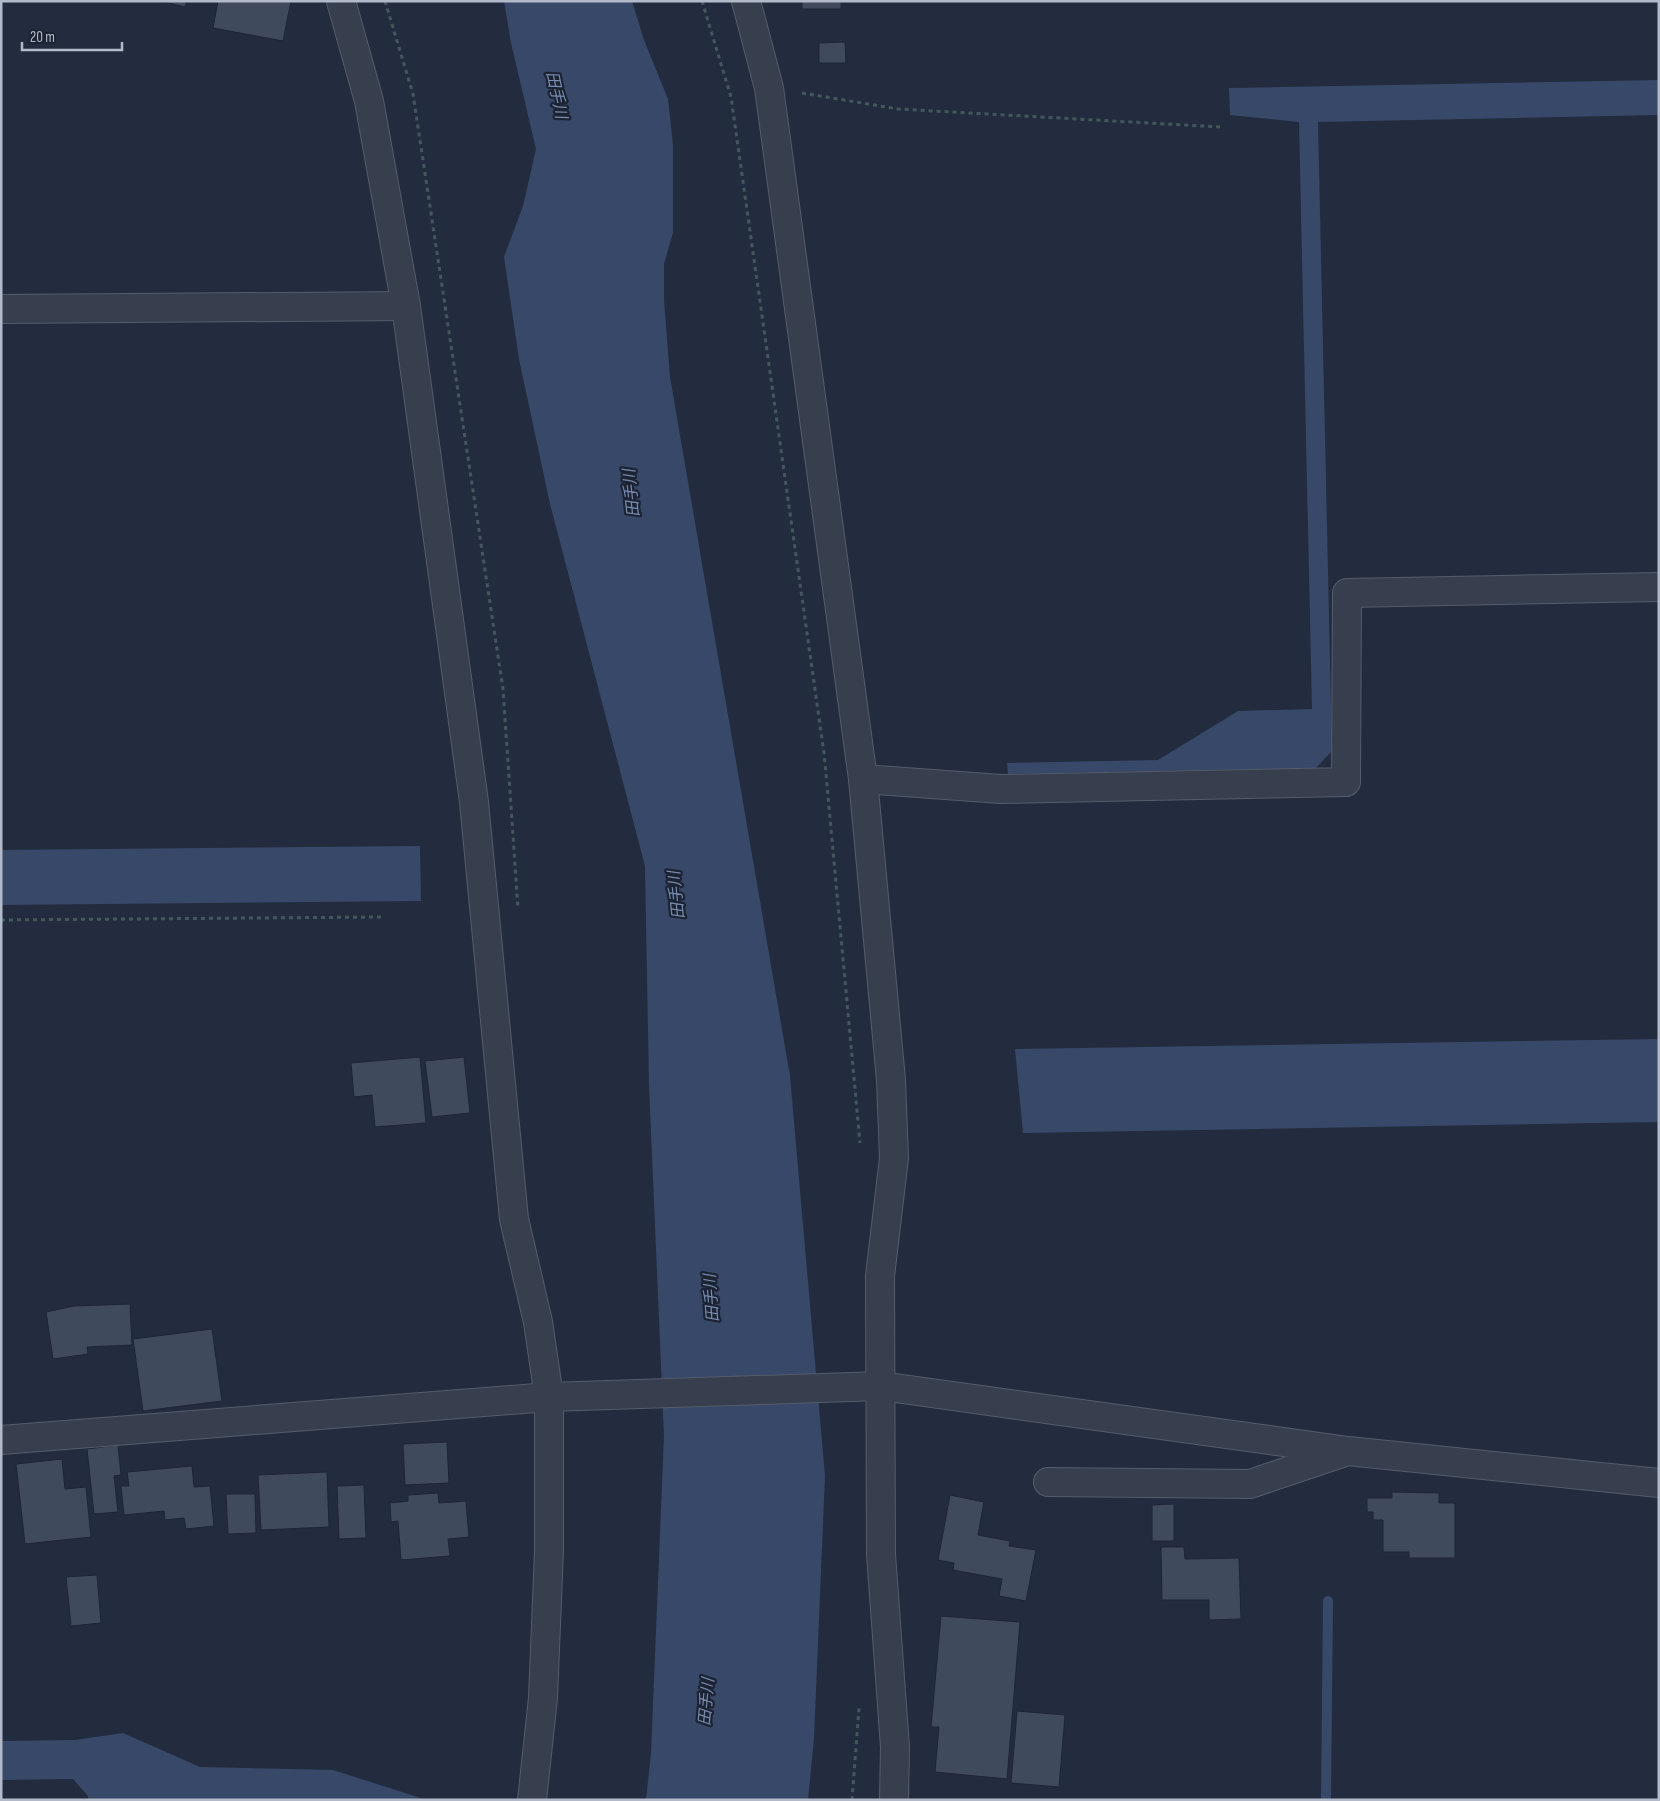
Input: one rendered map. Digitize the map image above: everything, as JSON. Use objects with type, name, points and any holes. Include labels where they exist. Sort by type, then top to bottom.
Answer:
[{"type":"street","points":[[342,1],[368,101],[406,306],[474,802],[514,1219],[538,1322],[559,1396],[543,1698],[532,1800]]},
{"type":"street","points":[[746,1],[769,88],[863,780],[891,1080],[894,1158],[880,1276],[881,1554],[895,1747],[894,1800]]},
{"type":"street","points":[[1,309],[406,306]]},
{"type":"street","points":[[863,780],[1001,789],[1346,782],[1347,593],[1659,587]]},
{"type":"street","points":[[1,1440],[559,1396],[881,1386],[1348,1451],[1659,1483]]},
{"type":"street","points":[[1048,1482],[1250,1484],[1348,1451]]},
{"type":"path","points":[[702,1],[731,97],[824,753],[860,1144]]},
{"type":"path","points":[[769,88],[898,109],[1220,127]]},
{"type":"path","points":[[1,920],[384,917]]},
{"type":"water","name":"田手川","points":[[504,1],[632,1],[644,40],[668,99],[673,145],[673,233],[664,264],[664,300],[670,377],[790,1076],[825,1476],[814,1738],[808,1800],[646,1800],[651,1753],[664,1436],[649,1085],[645,866],[550,504],[519,359],[504,257],[523,206],[536,149],[511,43]]},
{"type":"water","points":[[1659,80],[1659,115],[1318,122],[1332,751],[1316,768],[1008,774],[1007,763],[1158,760],[1238,711],[1312,709],[1299,122],[1230,115],[1229,88]]},
{"type":"water","points":[[420,846],[421,901],[1,905],[1,850]]},
{"type":"water","points":[[1659,1039],[1659,1122],[1023,1133],[1015,1049]]},
{"type":"water","points":[[123,1733],[200,1767],[333,1770],[427,1800],[88,1800],[88,1796],[73,1779],[1,1780],[1,1741],[75,1740]]},
{"type":"building","points":[[161,1],[187,1],[185,7]]},
{"type":"building","points":[[218,1],[291,1],[283,41],[213,28]]},
{"type":"building","points":[[802,1],[841,1],[841,9],[802,9]]},
{"type":"building","points":[[845,42],[846,63],[819,63],[819,43]]},
{"type":"building","points":[[420,1057],[426,1123],[375,1127],[372,1095],[354,1097],[351,1063]]},
{"type":"building","points":[[464,1057],[470,1113],[432,1117],[425,1061]]},
{"type":"building","points":[[130,1304],[132,1345],[87,1347],[88,1354],[53,1359],[46,1312],[74,1306]]},
{"type":"building","points":[[212,1329],[222,1401],[143,1411],[133,1339]]},
{"type":"building","points":[[447,1442],[449,1483],[405,1485],[403,1444]]},
{"type":"building","points":[[118,1445],[121,1475],[114,1476],[118,1512],[94,1514],[87,1449]]},
{"type":"building","points":[[62,1459],[65,1489],[86,1487],[91,1537],[25,1544],[16,1464]]},
{"type":"building","points":[[192,1466],[194,1487],[210,1486],[214,1526],[186,1529],[184,1518],[165,1520],[164,1511],[124,1515],[121,1486],[129,1486],[127,1472]]},
{"type":"building","points":[[327,1472],[329,1527],[261,1530],[258,1475]]},
{"type":"building","points":[[364,1485],[366,1538],[339,1539],[337,1486]]},
{"type":"building","points":[[1392,1492],[1439,1493],[1439,1503],[1455,1503],[1455,1558],[1409,1558],[1409,1552],[1383,1552],[1383,1520],[1373,1520],[1373,1512],[1367,1512],[1367,1498],[1392,1498]]},
{"type":"building","points":[[438,1493],[439,1503],[466,1501],[469,1537],[448,1539],[450,1556],[401,1560],[398,1521],[391,1522],[390,1503],[408,1501],[408,1495]]},
{"type":"building","points":[[226,1494],[255,1494],[256,1533],[228,1534]]},
{"type":"building","points":[[950,1495],[984,1502],[978,1535],[1010,1541],[1009,1546],[1036,1550],[1026,1601],[999,1596],[1002,1579],[953,1570],[954,1563],[938,1560]]},
{"type":"building","points":[[1174,1504],[1174,1541],[1152,1541],[1152,1505]]},
{"type":"building","points":[[1161,1547],[1184,1547],[1185,1559],[1239,1558],[1241,1619],[1209,1620],[1209,1600],[1162,1600]]},
{"type":"building","points":[[97,1575],[101,1623],[71,1626],[66,1577]]},
{"type":"building","points":[[941,1616],[1020,1622],[1007,1779],[935,1772],[939,1727],[931,1727]]},
{"type":"building","points":[[1017,1711],[1065,1715],[1059,1787],[1011,1783]]},
{"type":"waterway","points":[[1326,1800],[1328,1601]]}]
